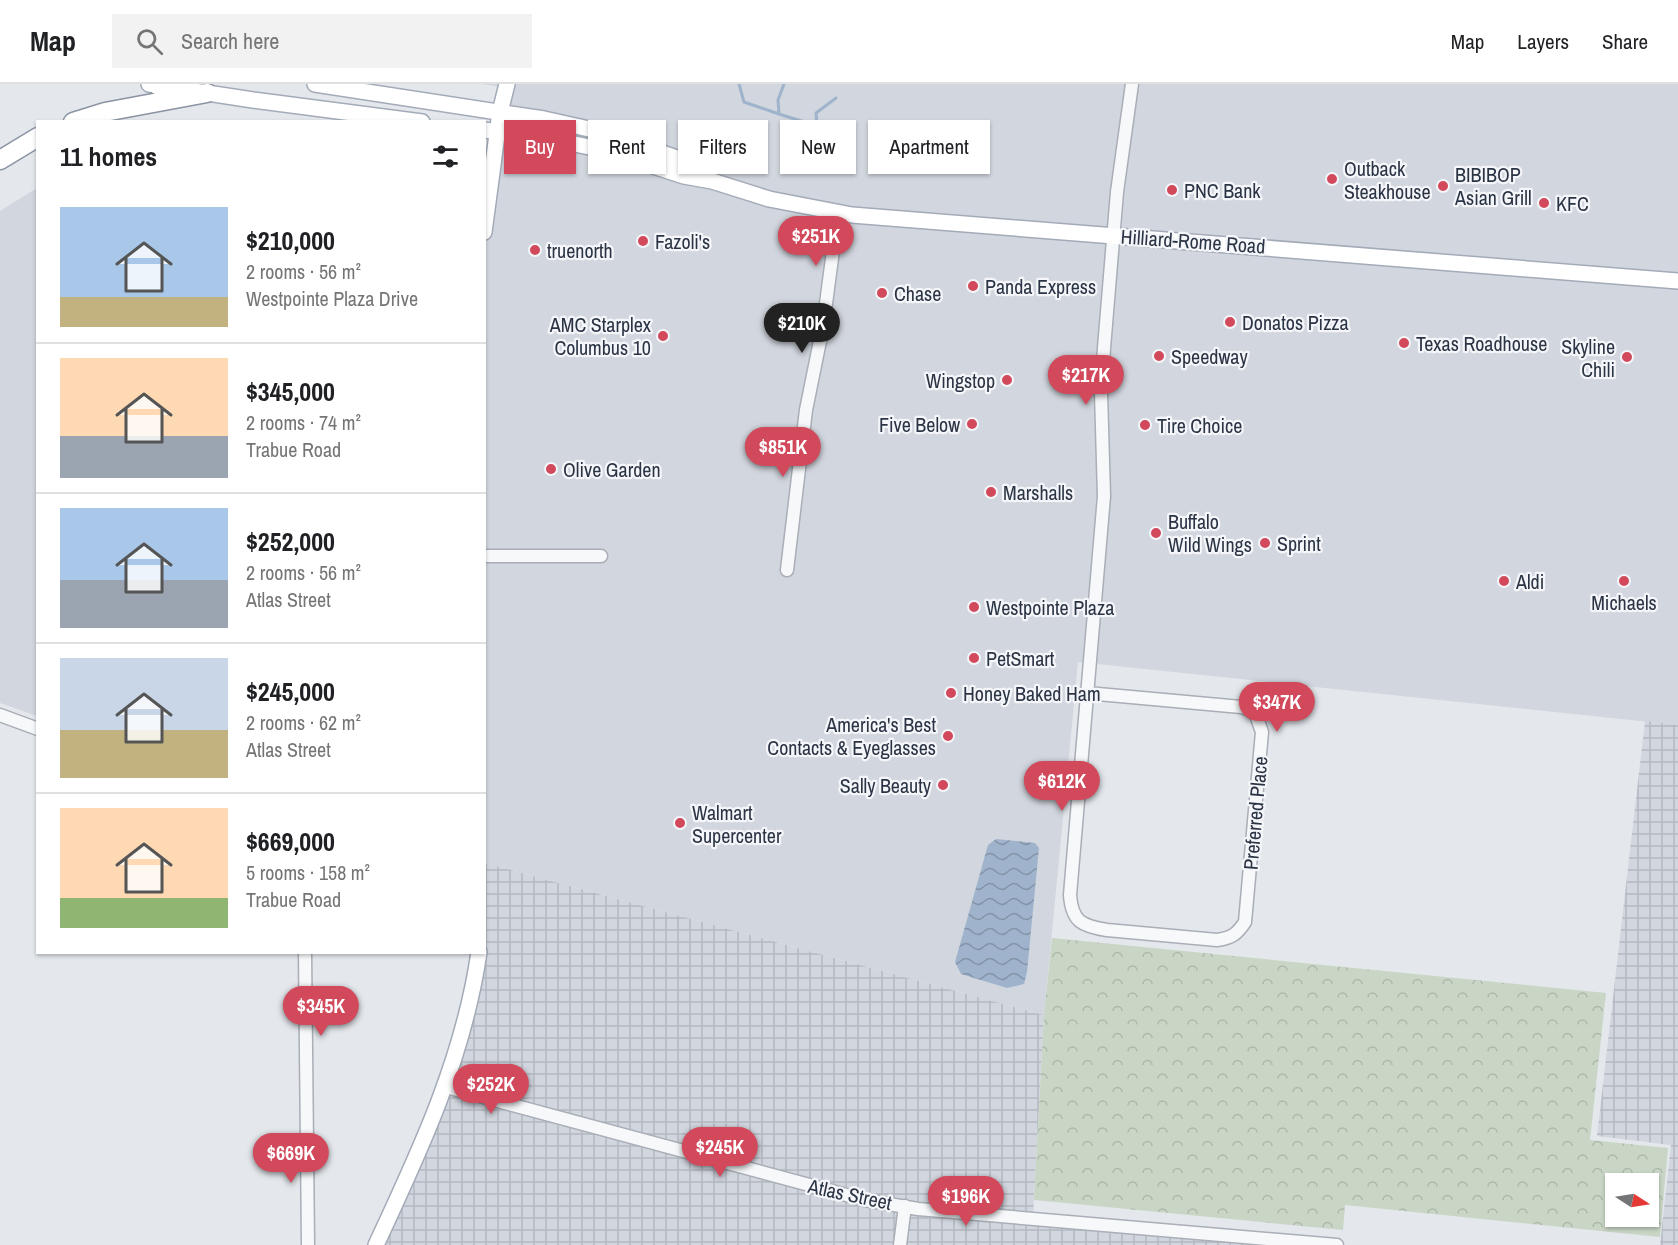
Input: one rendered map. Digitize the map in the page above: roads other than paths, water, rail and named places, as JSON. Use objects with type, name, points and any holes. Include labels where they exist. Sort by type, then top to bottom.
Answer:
[{"type":"highway","points":[[79,120],[105,112],[207,93]]},
{"type":"highway","points":[[0,160],[36,138]]},
{"type":"main road","points":[[156,84],[407,120]]},
{"type":"main road","name":"Hilliard-Rome Road","points":[[315,84],[544,119],[598,132],[654,149],[694,166],[712,181]]},
{"type":"main road","points":[[486,203],[491,131],[500,112],[507,84]]},
{"type":"main road","name":"Hilliard-Rome Road","points":[[491,131],[540,137],[604,150],[684,177],[712,181],[769,199],[838,213],[1678,281]]},
{"type":"main road","points":[[376,1245],[446,1087],[462,1035],[479,954]]},
{"type":"street","points":[[1087,693],[1104,496],[1101,393],[1117,192],[1132,84]]},
{"type":"street","points":[[788,570],[809,389],[823,326],[838,213]]},
{"type":"street","points":[[486,556],[600,556]]},
{"type":"street","name":"Preferred Place","points":[[1087,693],[1240,707],[1256,715],[1262,732],[1255,824],[1245,922],[1237,934],[1217,940],[1092,928],[1078,921],[1071,910],[1070,896],[1087,693]]},
{"type":"street","points":[[0,715],[36,728]]},
{"type":"street","points":[[305,954],[308,1245]]},
{"type":"street","name":"Atlas Street","points":[[446,1087],[865,1200],[905,1206],[1337,1245]]},
{"type":"street","points":[[900,1245],[905,1206]]},
{"type":"water","points":[[996,839],[1035,843],[1039,848],[1027,972],[1024,984],[1007,988],[961,974],[955,962],[988,845]]},
{"type":"waterway","points":[[739,84],[744,102],[779,114]]},
{"type":"waterway","points":[[784,84],[778,100],[779,114],[798,120]]},
{"type":"waterway","points":[[817,120],[816,113],[836,98]]},
{"type":"place","name":"Outback Steakhouse","points":[[1332,179]]},
{"type":"place","name":"BIBIBOP Asian Grill","points":[[1443,186]]},
{"type":"place","name":"PNC Bank","points":[[1172,190]]},
{"type":"place","name":"KFC","points":[[1544,203]]},
{"type":"place","name":"Fazoli's","points":[[643,241]]},
{"type":"place","name":"truenorth","points":[[535,250]]},
{"type":"place","name":"Panda Express","points":[[973,286]]},
{"type":"place","name":"Chase","points":[[882,293]]},
{"type":"place","name":"Donatos Pizza","points":[[1230,322]]},
{"type":"place","name":"AMC Starplex Columbus 10","points":[[663,336]]},
{"type":"place","name":"Texas Roadhouse","points":[[1404,343]]},
{"type":"place","name":"Speedway","points":[[1159,356]]},
{"type":"place","name":"Skyline Chili","points":[[1627,357]]},
{"type":"place","name":"Wingstop","points":[[1007,380]]},
{"type":"place","name":"Five Below","points":[[972,424]]},
{"type":"place","name":"Tire Choice","points":[[1145,425]]},
{"type":"place","name":"Olive Garden","points":[[551,469]]},
{"type":"place","name":"Marshalls","points":[[991,492]]},
{"type":"place","name":"Buffalo Wild Wings","points":[[1156,533]]},
{"type":"place","name":"Sprint","points":[[1265,543]]},
{"type":"place","name":"Aldi","points":[[1504,581]]},
{"type":"place","name":"Michaels","points":[[1624,581]]},
{"type":"place","name":"Westpointe Plaza","points":[[974,607]]},
{"type":"place","name":"PetSmart","points":[[974,658]]},
{"type":"place","name":"Honey Baked Ham","points":[[951,693]]},
{"type":"place","name":"America's Best Contacts & Eyeglasses","points":[[948,736]]},
{"type":"place","name":"Sally Beauty","points":[[943,785]]},
{"type":"place","name":"Walmart Supercenter","points":[[680,823]]}]
